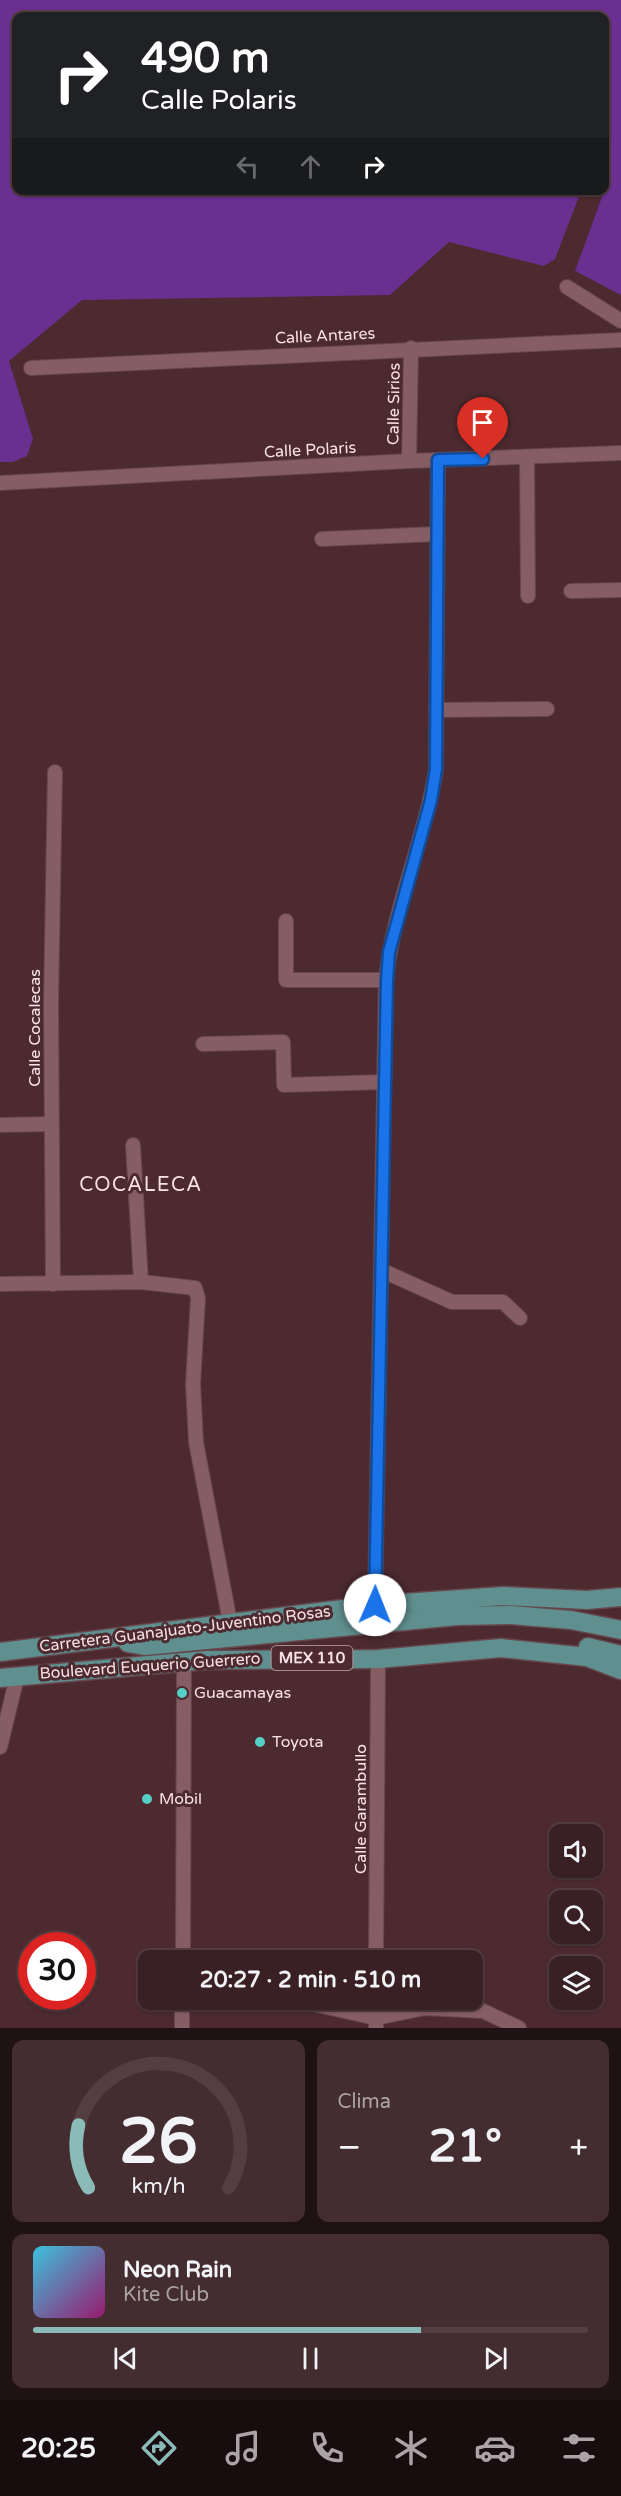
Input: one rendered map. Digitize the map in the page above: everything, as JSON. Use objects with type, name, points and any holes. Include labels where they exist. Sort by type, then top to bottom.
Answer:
[{"type":"main road","name":"Carretera Guanajuato-Juventino Rosas","points":[[0,1652],[375,1605],[503,1596],[587,1600],[621,1597]]},
{"type":"main road","points":[[587,1600],[621,1606]]},
{"type":"main road","points":[[114,1639],[145,1646],[457,1616],[511,1615],[571,1620],[621,1630]]},
{"type":"main road","points":[[273,1658],[458,1638],[567,1643],[621,1656]]},
{"type":"main road","name":"Boulevard Euquerio Guerrero","points":[[8,1677],[184,1662],[273,1658],[378,1659],[501,1648],[552,1651],[588,1657],[621,1670]]},
{"type":"main road","points":[[552,1651],[583,1649],[621,1656]]},
{"type":"street","points":[[567,287],[621,321]]},
{"type":"street","name":"Calle Antares","points":[[31,368],[411,348],[621,340]]},
{"type":"street","name":"Calle Sirios","points":[[410,461],[411,348]]},
{"type":"street","name":"Calle Polaris","points":[[0,483],[410,461],[621,453]]},
{"type":"street","points":[[527,457],[528,596]]},
{"type":"street","points":[[375,1605],[387,980],[389,952],[431,800],[436,769],[438,460]]},
{"type":"street","points":[[322,539],[437,534]]},
{"type":"street","points":[[571,591],[621,590]]},
{"type":"street","points":[[436,710],[547,709]]},
{"type":"street","name":"Calle Cocalecas","points":[[52,1284],[51,1124],[55,771]]},
{"type":"street","points":[[286,921],[286,980],[387,980]]},
{"type":"street","points":[[204,1044],[283,1042],[284,1085],[384,1082]]},
{"type":"street","points":[[0,1125],[51,1124]]},
{"type":"street","points":[[133,1145],[141,1282]]},
{"type":"street","points":[[381,1270],[452,1302],[503,1302],[520,1318]]},
{"type":"street","points":[[0,1284],[141,1282],[195,1288],[198,1298],[193,1384],[196,1442],[230,1622]]},
{"type":"street","name":"Calle Garambullo","points":[[376,1950],[378,1659]]},
{"type":"street","points":[[183,1950],[184,1662]]},
{"type":"street","points":[[0,1747],[8,1677]]},
{"type":"street","points":[[331,2010],[376,2023],[424,2008],[458,2008],[483,2011],[519,2028]]},
{"type":"street","points":[[182,2010],[182,2028]]},
{"type":"shaded area","points":[[0,0],[621,0],[621,295],[575,271],[603,195],[609,195],[609,12],[12,12],[12,195],[579,195],[555,259],[544,266],[449,242],[390,295],[82,300],[9,361],[33,439],[27,456],[13,462],[0,462]]},
{"type":"place","name":"Guacamayas","points":[[182,1693]]},
{"type":"place","name":"Toyota","points":[[260,1742]]},
{"type":"place","name":"Mobil","points":[[147,1799]]},
{"type":"district","name":"COCALECA","points":[[141,1185]]},
{"type":"route","points":[[375,1605],[389,952],[431,800],[436,769],[438,460],[483,459]]}]
